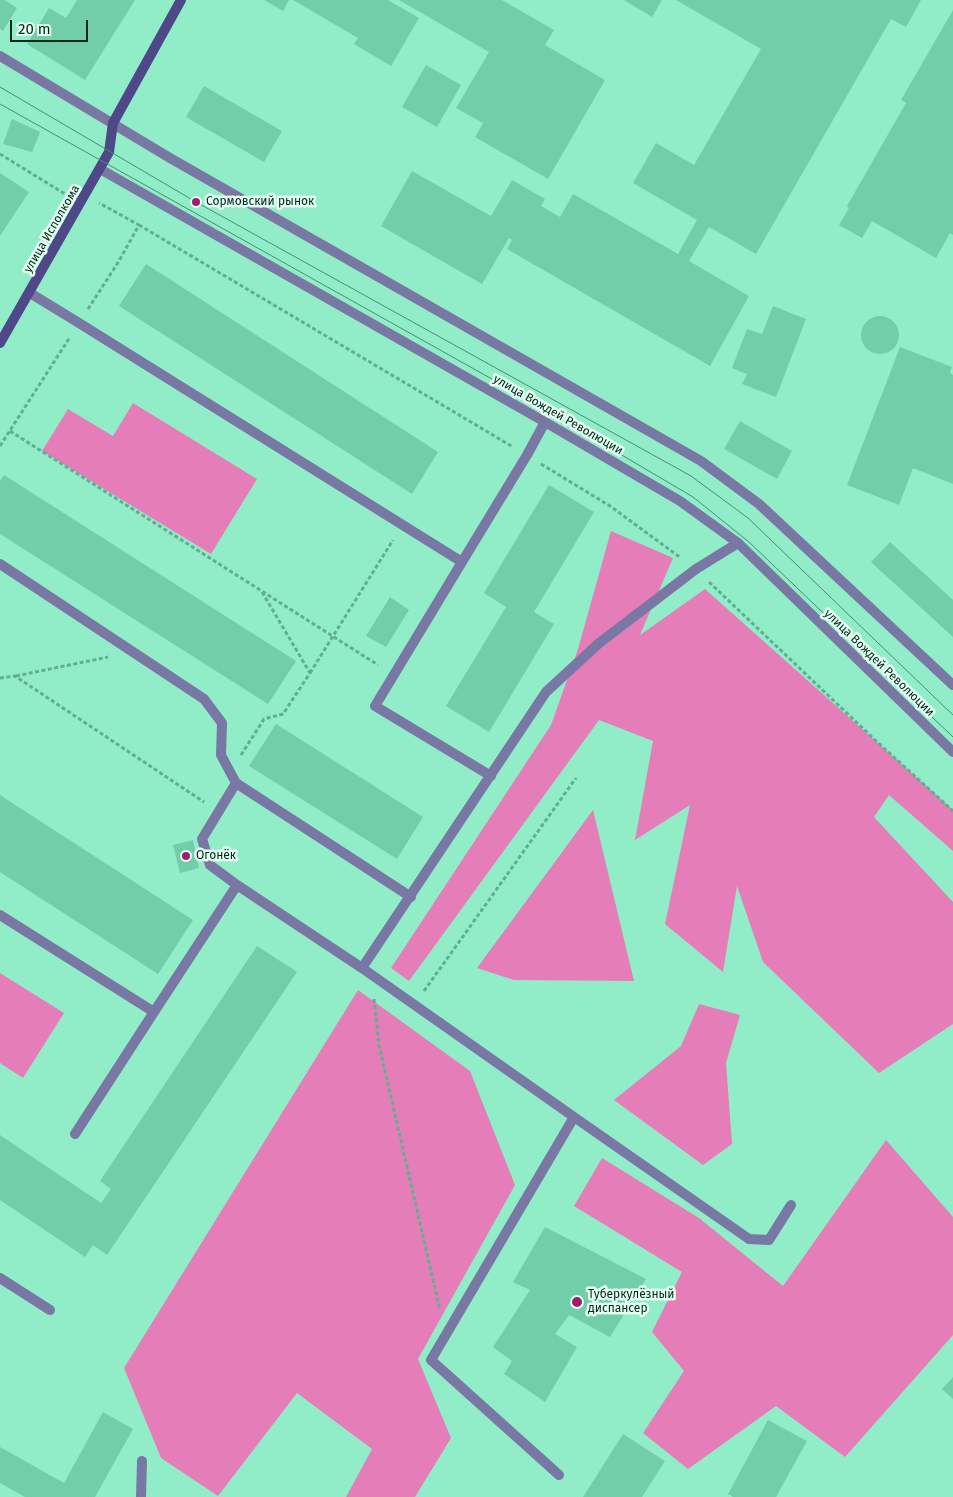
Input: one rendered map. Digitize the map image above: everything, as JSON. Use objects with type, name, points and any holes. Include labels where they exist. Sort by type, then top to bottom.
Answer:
[{"type":"street","name":"улица Исполкома","points":[[0,343],[109,152],[114,123],[181,0]]},
{"type":"street","points":[[0,56],[188,168],[701,461],[759,504],[953,685]]},
{"type":"street","name":"улица Вождей Революции","points":[[100,169],[680,501],[738,543],[953,752]]},
{"type":"street","points":[[30,293],[462,562]]},
{"type":"street","points":[[491,776],[375,706],[527,455],[545,422]]},
{"type":"street","points":[[362,968],[546,692],[598,644],[696,570],[738,543]]},
{"type":"street","points":[[0,564],[204,699],[222,723],[221,755],[236,783],[411,897]]},
{"type":"street","points":[[236,783],[202,839],[210,865],[362,968],[749,1239],[769,1240],[791,1205]]},
{"type":"street","points":[[75,1134],[237,885]]},
{"type":"street","points":[[0,914],[154,1012]]},
{"type":"street","points":[[559,1475],[431,1360],[574,1117]]},
{"type":"street","points":[[0,1278],[50,1310]]},
{"type":"street","points":[[142,1460],[142,1497]]},
{"type":"path","points":[[0,154],[81,204]]},
{"type":"path","points":[[139,225],[610,506],[696,570],[874,739],[953,811]]},
{"type":"path","points":[[10,431],[393,674]]},
{"type":"path","points":[[230,773],[264,719],[283,714],[402,525]]},
{"type":"path","points":[[262,592],[310,673]]},
{"type":"path","points":[[0,678],[132,651]]},
{"type":"path","points":[[16,676],[210,806]]},
{"type":"path","points":[[413,1005],[576,778]]},
{"type":"path","points":[[372,976],[379,1045],[446,1337]]},
{"type":"shaded area","points":[[133,403],[257,479],[211,554],[42,451],[68,409],[113,436]]},
{"type":"shaded area","points":[[611,531],[673,558],[640,635],[705,589],[953,810],[953,851],[889,795],[874,817],[953,902],[953,1024],[879,1073],[763,962],[737,886],[723,972],[665,924],[690,805],[635,840],[653,741],[599,720],[409,981],[391,968],[551,725],[578,649]]},
{"type":"shaded area","points":[[593,810],[634,981],[514,980],[477,968]]},
{"type":"shaded area","points":[[0,973],[64,1013],[23,1078],[0,1063]]},
{"type":"shaded area","points":[[358,990],[470,1071],[515,1185],[418,1359],[451,1438],[415,1497],[346,1497],[372,1449],[297,1393],[218,1496],[161,1458],[124,1368]]},
{"type":"shaded area","points":[[699,1004],[740,1015],[726,1063],[732,1144],[703,1165],[614,1100],[681,1046]]},
{"type":"shaded area","points":[[886,1140],[953,1217],[953,1335],[845,1457],[776,1406],[688,1469],[643,1433],[684,1371],[652,1332],[682,1272],[574,1206],[602,1158],[699,1218],[783,1286]]},
{"type":"building","points":[[0,0],[5,0],[17,8],[3,31],[0,29]]},
{"type":"building","points":[[77,0],[135,0],[85,80],[27,44],[49,8],[66,18]]},
{"type":"building","points":[[264,0],[289,0],[283,11]]},
{"type":"building","points":[[293,0],[388,0],[419,18],[391,66],[354,44],[358,38]]},
{"type":"building","points":[[399,0],[502,0],[554,30],[545,45],[605,80],[548,179],[475,137],[483,123],[456,108],[489,52]]},
{"type":"building","points":[[624,0],[662,0],[652,17]]},
{"type":"building","points":[[676,0],[921,0],[906,27],[891,19],[756,254],[709,227],[689,261],[749,296],[710,366],[507,249],[512,240],[509,238],[482,284],[381,226],[412,171],[491,216],[512,180],[545,199],[541,206],[560,217],[573,194],[678,254],[697,220],[633,183],[656,143],[694,165],[761,49]]},
{"type":"building","points":[[953,10],[953,235],[950,233],[936,258],[872,221],[862,238],[839,225],[849,208],[847,206],[906,103],[901,100]]},
{"type":"building","points":[[426,65],[461,85],[437,127],[402,107]]},
{"type":"building","points":[[204,86],[282,131],[264,162],[186,117]]},
{"type":"building","points":[[12,119],[40,132],[32,152],[3,144]]},
{"type":"building","points":[[0,173],[29,192],[0,236]]},
{"type":"building","points":[[146,264],[438,452],[412,494],[119,306]]},
{"type":"building","points":[[773,306],[806,319],[776,397],[742,384],[747,374],[732,368],[747,329],[762,334]]},
{"type":"building","points":[[880,316],[894,321],[899,335],[894,349],[880,354],[866,349],[861,335],[866,321]]},
{"type":"building","points":[[900,347],[952,367],[950,373],[953,375],[953,484],[913,468],[899,505],[847,485]]},
{"type":"building","points":[[740,421],[792,451],[777,479],[724,449]]},
{"type":"building","points":[[4,475],[296,661],[268,704],[0,534],[0,481]]},
{"type":"building","points":[[549,485],[594,512],[534,612],[554,624],[489,732],[446,706],[506,607],[484,593]]},
{"type":"building","points":[[890,542],[953,600],[953,637],[871,562]]},
{"type":"building","points":[[390,597],[409,610],[386,647],[366,636]]},
{"type":"building","points":[[276,724],[423,817],[397,859],[249,766]]},
{"type":"building","points":[[0,795],[193,920],[158,974],[0,872]]},
{"type":"building","points":[[193,840],[199,868],[180,873],[173,845]]},
{"type":"building","points":[[257,946],[297,972],[107,1255],[93,1245],[85,1257],[0,1200],[0,1135],[101,1203],[111,1189],[100,1181]]},
{"type":"building","name":"Туберкулёзный диспансер","points":[[545,1227],[646,1279],[610,1337],[569,1315],[555,1334],[577,1347],[545,1402],[504,1374],[512,1361],[493,1347],[530,1290],[513,1282]]},
{"type":"building","points":[[953,1377],[953,1399],[942,1389]]},
{"type":"building","points":[[103,1412],[133,1429],[95,1497],[25,1497],[0,1483],[0,1447],[64,1483]]},
{"type":"building","points":[[768,1420],[807,1441],[776,1497],[733,1497],[728,1494]]},
{"type":"building","points":[[623,1434],[665,1461],[642,1497],[583,1497]]},
{"type":"tram line","points":[[0,87],[196,202],[691,476],[748,518],[953,715]]},
{"type":"tram line","points":[[0,104],[508,388],[693,497],[749,542],[953,737]]},
{"type":"place","name":"Сормовский рынок","points":[[196,202]]},
{"type":"place","name":"Огонёк","points":[[186,856]]},
{"type":"place","name":"Туберкулёзный диспансер","points":[[577,1302]]}]
